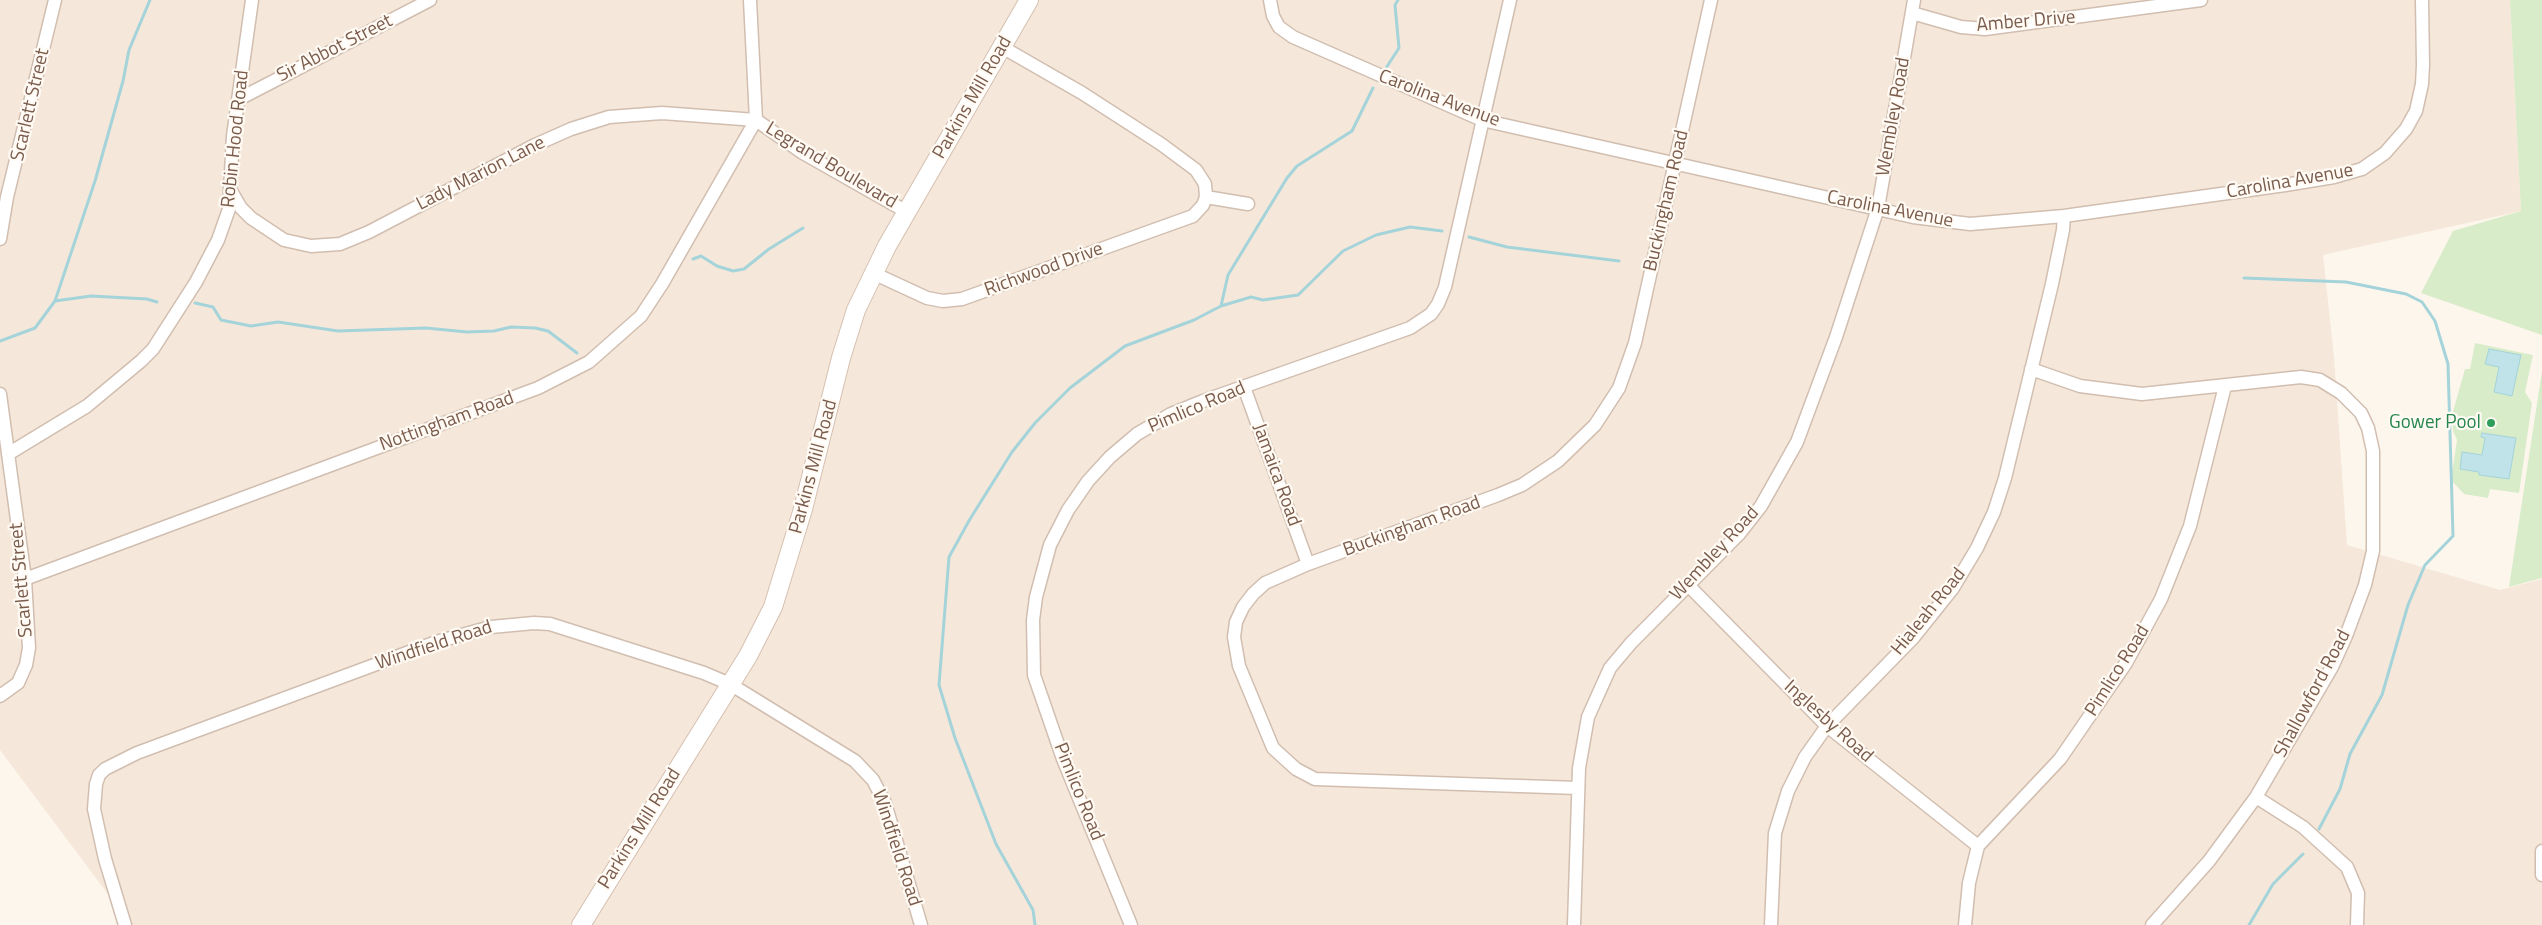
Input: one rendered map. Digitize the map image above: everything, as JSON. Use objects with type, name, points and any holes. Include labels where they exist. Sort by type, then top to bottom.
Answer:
[{"type":"street","name":"Scarlett Street","points":[[0,239],[4,196],[55,0]]},
{"type":"street","name":"Robin Hood Road","points":[[8,454],[88,406],[112,387],[153,348],[196,282],[226,221],[231,191],[233,136],[252,0]]},
{"type":"street","name":"Sir Abbot Street","points":[[239,99],[430,0]]},
{"type":"street","name":"Legrand Boulevard","points":[[750,0],[756,120],[803,153],[907,212]]},
{"type":"street","name":"Parkins Mill Road","points":[[581,925],[748,656],[773,607],[782,581],[841,358],[856,310],[873,273],[907,212],[1029,0]]},
{"type":"street","name":"Carolina Avenue","points":[[1270,0],[1273,16],[1279,26],[1293,37],[1482,120],[1933,221],[1964,224],[2003,223],[2064,216],[2320,180],[2362,169],[2385,153],[2399,138],[2416,111],[2422,84],[2422,0]]},
{"type":"street","name":"Pimlico Road","points":[[1131,925],[1063,759],[1034,675],[1032,640],[1036,597],[1050,545],[1068,510],[1088,481],[1110,457],[1137,434],[1171,414],[1410,328],[1430,314],[1438,304],[1445,287],[1510,0]]},
{"type":"street","name":"Buckingham Road","points":[[1578,788],[1315,779],[1283,759],[1273,748],[1238,666],[1234,637],[1236,622],[1242,607],[1265,584],[1308,564],[1498,495],[1541,474],[1577,445],[1595,425],[1618,388],[1635,343],[1712,0]]},
{"type":"street","name":"Wembley Road","points":[[1574,925],[1578,788],[1582,742],[1588,717],[1603,680],[1630,642],[1739,534],[1761,506],[1790,457],[1836,337],[1878,208],[1914,0]]},
{"type":"street","name":"Amber Drive","points":[[1912,13],[1961,27],[1984,29],[2201,0]]},
{"type":"street","points":[[1002,47],[1082,93],[1161,144],[1196,170],[1205,184],[1206,197],[1248,204]]},
{"type":"street","name":"Lady Marion Lane","points":[[231,191],[241,208],[251,218],[284,240],[311,246],[340,244],[370,232],[571,128],[609,117],[662,113],[756,120]]},
{"type":"street","name":"Nottingham Road","points":[[25,579],[538,388],[589,362],[641,316],[662,284],[756,120]]},
{"type":"street","name":"Richwood Drive","points":[[873,273],[927,298],[943,301],[962,299],[1193,216],[1201,208],[1206,197]]},
{"type":"street","name":"Hialeah Road","points":[[1770,925],[1775,833],[1781,809],[1805,757],[1827,726],[1913,638],[1964,570],[1994,512],[2005,478],[2052,284],[2064,230],[2064,216]]},
{"type":"street","name":"Shallowford Road","points":[[2031,369],[2080,386],[2116,392],[2158,394],[2301,377],[2328,383],[2352,402],[2368,428],[2373,451],[2373,551],[2365,585],[2346,636],[2332,667],[2256,797],[2209,861],[2152,925]]},
{"type":"street","name":"Pimlico Road","points":[[1965,925],[1969,883],[1978,846],[2060,759],[2121,671],[2161,599],[2190,526],[2225,386]]},
{"type":"street","name":"Jamaica Road","points":[[1244,387],[1308,564]]},
{"type":"street","name":"Scarlett Street","points":[[0,394],[25,579],[29,648],[26,665],[18,683],[0,696]]},
{"type":"street","name":"Inglesby Road","points":[[1688,586],[1827,726],[1978,846]]},
{"type":"street","name":"Windfield Road","points":[[125,925],[97,828],[94,796],[99,775],[105,768],[137,753],[436,642],[464,632],[511,623],[550,624],[730,684],[855,761],[873,780],[885,803],[921,925]]},
{"type":"street","points":[[2256,797],[2302,827],[2347,867],[2358,893],[2357,925]]},
{"type":"street","points":[[2542,852],[2542,875]]},
{"type":"shaded area","points":[[0,0],[2510,0],[2521,211],[2323,255],[2334,357],[2347,545],[2500,590],[2542,579],[2542,925],[131,925],[0,750]]},
{"type":"green space","points":[[2510,0],[2542,0],[2542,335],[2421,293],[2453,231],[2521,211]]},
{"type":"green space","name":"Gower Pool","points":[[2475,343],[2533,355],[2525,392],[2532,403],[2519,493],[2490,489],[2488,498],[2464,494],[2451,480],[2457,440],[2453,431],[2452,415],[2465,369],[2470,369]]},
{"type":"green space","points":[[2542,371],[2542,578],[2509,587]]},
{"type":"water","points":[[2489,349],[2521,355],[2512,396],[2494,392],[2499,367],[2485,364]]},
{"type":"water","points":[[2482,433],[2516,438],[2509,479],[2479,475],[2479,472],[2460,469],[2462,452],[2482,455],[2485,438],[2481,437]]},
{"type":"waterway","points":[[0,341],[35,328],[55,301],[95,181],[123,81],[129,50],[150,0]]},
{"type":"waterway","points":[[1386,68],[1399,48],[1395,5],[1398,0]]},
{"type":"waterway","points":[[1221,306],[1228,275],[1287,178],[1297,166],[1352,131],[1373,88]]},
{"type":"waterway","points":[[1035,925],[1033,910],[996,844],[955,738],[939,685],[949,557],[970,519],[1012,452],[1035,423],[1070,388],[1125,346],[1194,320],[1221,306],[1251,297],[1263,300],[1298,295],[1343,251],[1376,235],[1410,227],[1442,231]]},
{"type":"waterway","points":[[693,259],[701,256],[717,266],[733,271],[744,269],[769,249],[803,228]]},
{"type":"waterway","points":[[1469,237],[1507,247],[1619,261]]},
{"type":"waterway","points":[[2244,278],[2346,282],[2406,294],[2422,302],[2435,321],[2448,364],[2453,536],[2425,565],[2408,605],[2382,695],[2350,754],[2340,789],[2319,829]]},
{"type":"waterway","points":[[55,301],[91,296],[147,299],[157,302]]},
{"type":"waterway","points":[[195,303],[213,307],[221,320],[251,326],[278,322],[338,331],[426,328],[467,332],[494,331],[511,327],[535,328],[548,331],[577,353]]},
{"type":"waterway","points":[[2249,925],[2273,884],[2303,854]]},
{"type":"place","name":"Gower Pool","points":[[2491,423]]}]
